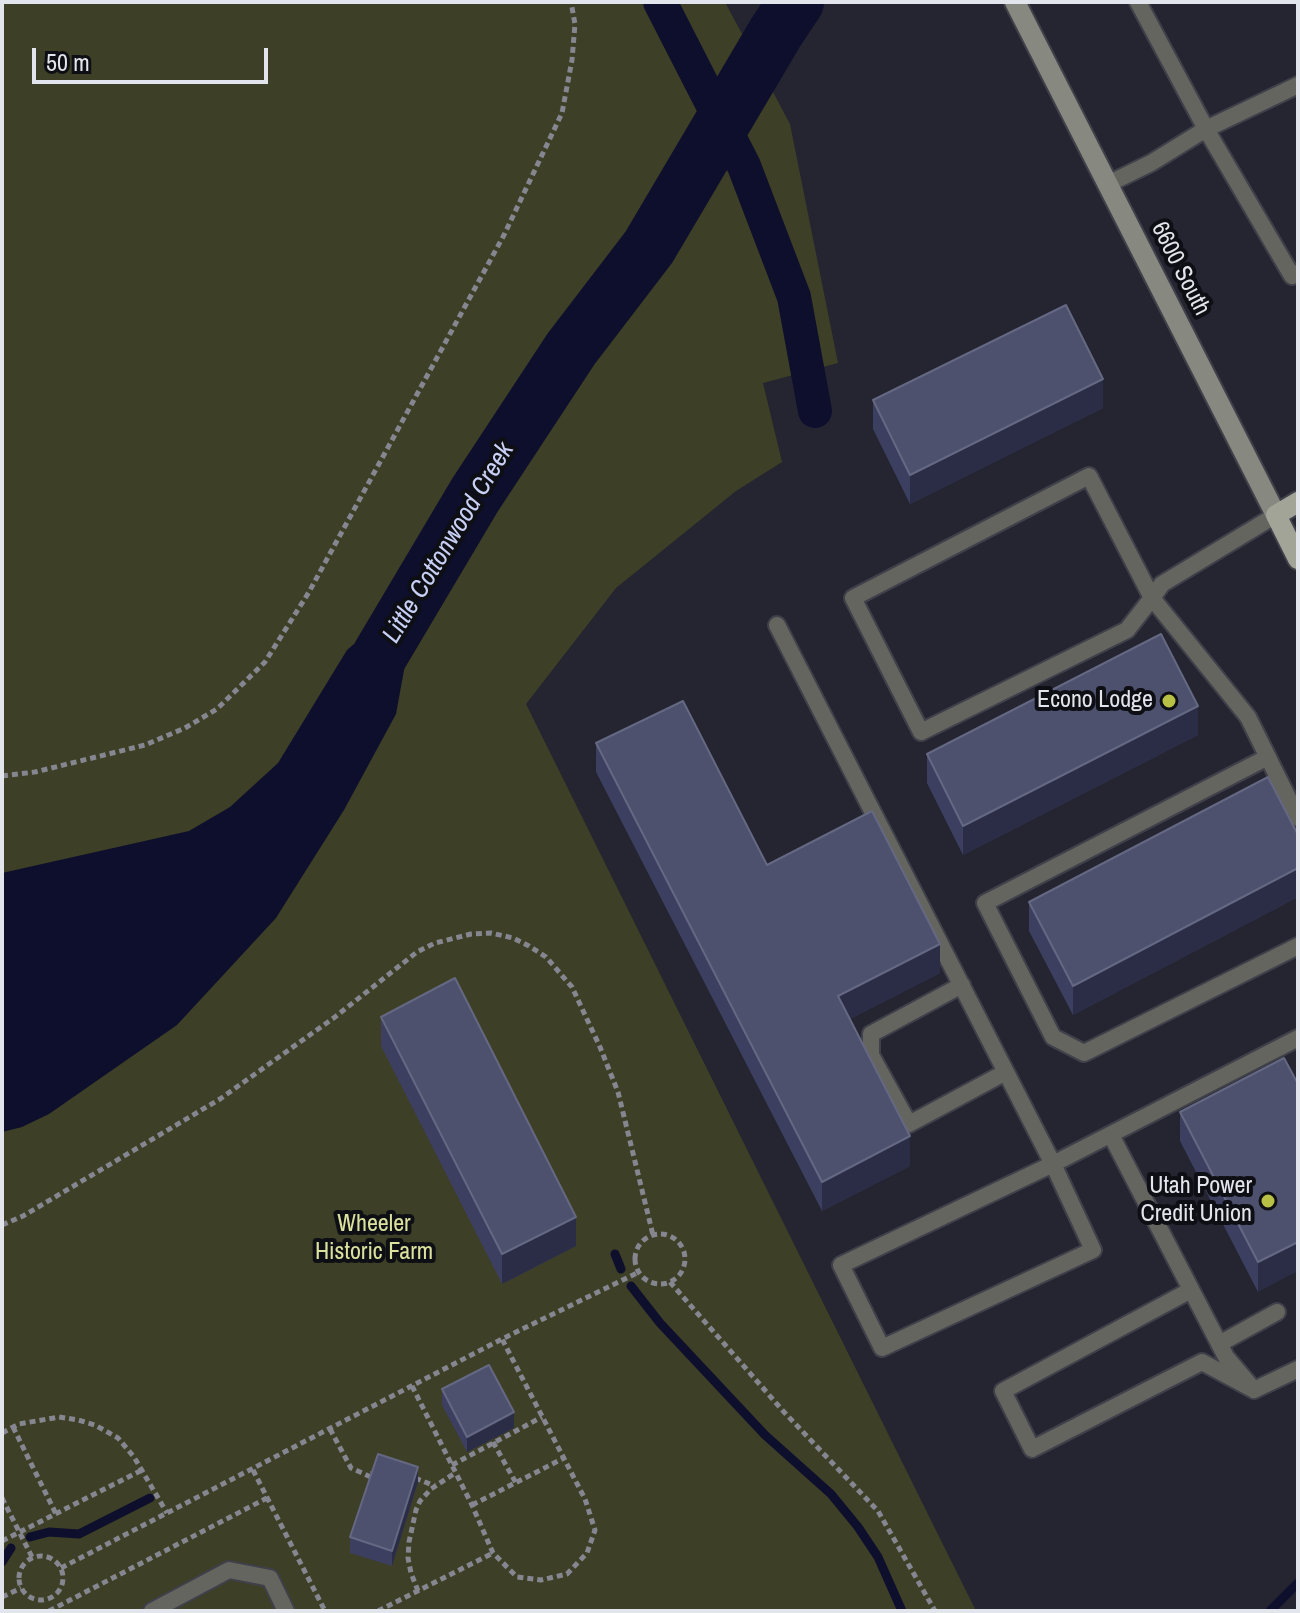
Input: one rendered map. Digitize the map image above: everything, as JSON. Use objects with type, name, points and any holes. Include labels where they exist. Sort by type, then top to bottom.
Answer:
[{"type":"main road","name":"6600 South","points":[[1015,2],[1298,559]]},
{"type":"main road","points":[[1276,515],[1298,502]]},
{"type":"lane","points":[[1138,2],[1206,129],[1292,276],[1298,273]]},
{"type":"lane","points":[[1108,184],[1151,163],[1206,129],[1298,85]]},
{"type":"lane","points":[[1276,515],[1162,584],[1152,598],[1127,630],[921,732],[853,598],[1089,476],[1152,598],[1248,717],[1298,818]]},
{"type":"lane","points":[[777,625],[1053,1164],[1093,1250],[882,1348],[841,1265],[1053,1164],[1298,1038]]},
{"type":"lane","points":[[1268,757],[985,903],[1053,1037],[1084,1053],[1298,946]]},
{"type":"lane","points":[[962,985],[871,1034],[871,1055],[909,1124],[1006,1072]]},
{"type":"lane","points":[[1111,1135],[1226,1357],[1254,1390]]},
{"type":"lane","points":[[1191,1290],[1003,1391],[1032,1449],[1202,1362],[1254,1390]]},
{"type":"lane","points":[[1219,1344],[1277,1312]]},
{"type":"lane","points":[[1254,1390],[1298,1369]]},
{"type":"lane","points":[[152,1611],[229,1570],[270,1578],[286,1611]]},
{"type":"path","points":[[2,776],[35,772],[145,745],[185,728],[217,709],[265,662],[309,592],[504,235],[562,113],[575,24],[571,2]]},
{"type":"path","points":[[2,1225],[23,1216],[220,1099],[335,1017],[417,952],[435,943],[471,934],[491,933],[513,938],[546,957],[572,987],[618,1092],[653,1235]]},
{"type":"path","points":[[653,1235],[674,1237],[684,1250],[681,1274],[670,1282],[651,1282],[639,1272],[635,1264],[638,1247],[653,1235]]},
{"type":"path","points":[[61,1568],[502,1339],[639,1272]]},
{"type":"path","points":[[670,1282],[784,1412],[878,1511],[935,1611]]},
{"type":"path","points":[[412,1386],[493,1553],[517,1577],[541,1580],[567,1574],[587,1553],[595,1530],[585,1499],[502,1339]]},
{"type":"path","points":[[2,1433],[40,1419],[59,1417],[95,1425],[118,1438],[142,1470],[167,1513]]},
{"type":"path","points":[[452,1465],[542,1417]]},
{"type":"path","points":[[13,1427],[56,1514]]},
{"type":"path","points":[[330,1429],[351,1468],[371,1477],[377,1464]]},
{"type":"path","points":[[493,1442],[516,1483]]},
{"type":"path","points":[[472,1505],[564,1458]]},
{"type":"path","points":[[2,1541],[142,1470]]},
{"type":"path","points":[[253,1470],[325,1611]]},
{"type":"path","points":[[418,1591],[411,1573],[409,1542],[416,1510],[420,1501],[435,1486],[456,1472]]},
{"type":"path","points":[[406,1475],[435,1486]]},
{"type":"path","points":[[2,1498],[32,1557]]},
{"type":"path","points":[[49,1611],[267,1498]]},
{"type":"path","points":[[378,1611],[493,1553]]},
{"type":"path","points":[[46,1556],[61,1568],[63,1585],[51,1598],[31,1598],[21,1588],[19,1573],[32,1557],[46,1556]]},
{"type":"path","points":[[2,1597],[21,1588]]},
{"type":"path","points":[[51,1598],[56,1609]]},
{"type":"green space","name":"Wheeler Historic Farm","points":[[2,2],[725,2],[790,124],[838,363],[763,383],[782,462],[736,491],[616,588],[526,704],[976,1611],[2,1611]]},
{"type":"shaded area","points":[[419,588],[396,714],[344,810],[276,918],[177,1025],[49,1114],[22,1127],[2,1132],[2,873],[189,831],[230,807],[278,763],[347,650]]},
{"type":"building","points":[[1066,305],[1103,379],[910,475],[873,400]]},
{"type":"building","points":[[1161,634],[1198,706],[963,826],[927,754]]},
{"type":"building","points":[[683,701],[767,865],[872,811],[940,944],[838,996],[910,1136],[822,1182],[596,743]]},
{"type":"building","points":[[1268,777],[1298,835],[1298,868],[1073,986],[1029,902]]},
{"type":"building","points":[[455,978],[576,1217],[502,1254],[381,1017]]},
{"type":"building","points":[[1284,1058],[1298,1084],[1298,1242],[1258,1262],[1180,1112]]},
{"type":"building","points":[[489,1365],[514,1412],[467,1437],[442,1389]]},
{"type":"building","points":[[378,1454],[418,1467],[392,1551],[350,1537]]},
{"type":"waterway","points":[[660,2],[744,166],[794,297],[815,411]]},
{"type":"waterway","name":"Little Cottonwood Creek","points":[[380,655],[475,495],[571,349],[649,247],[796,2]]},
{"type":"waterway","points":[[615,1254],[621,1269]]},
{"type":"waterway","points":[[631,1286],[660,1323],[765,1435],[831,1494],[878,1557],[902,1611]]},
{"type":"waterway","points":[[30,1537],[49,1532],[79,1534],[150,1498]]},
{"type":"waterway","points":[[2,1562],[11,1548]]},
{"type":"waterway","points":[[1270,1611],[1298,1583]]},
{"type":"place","name":"Econo Lodge","points":[[1169,701]]},
{"type":"place","name":"Utah Power Credit Union","points":[[1268,1201]]}]
